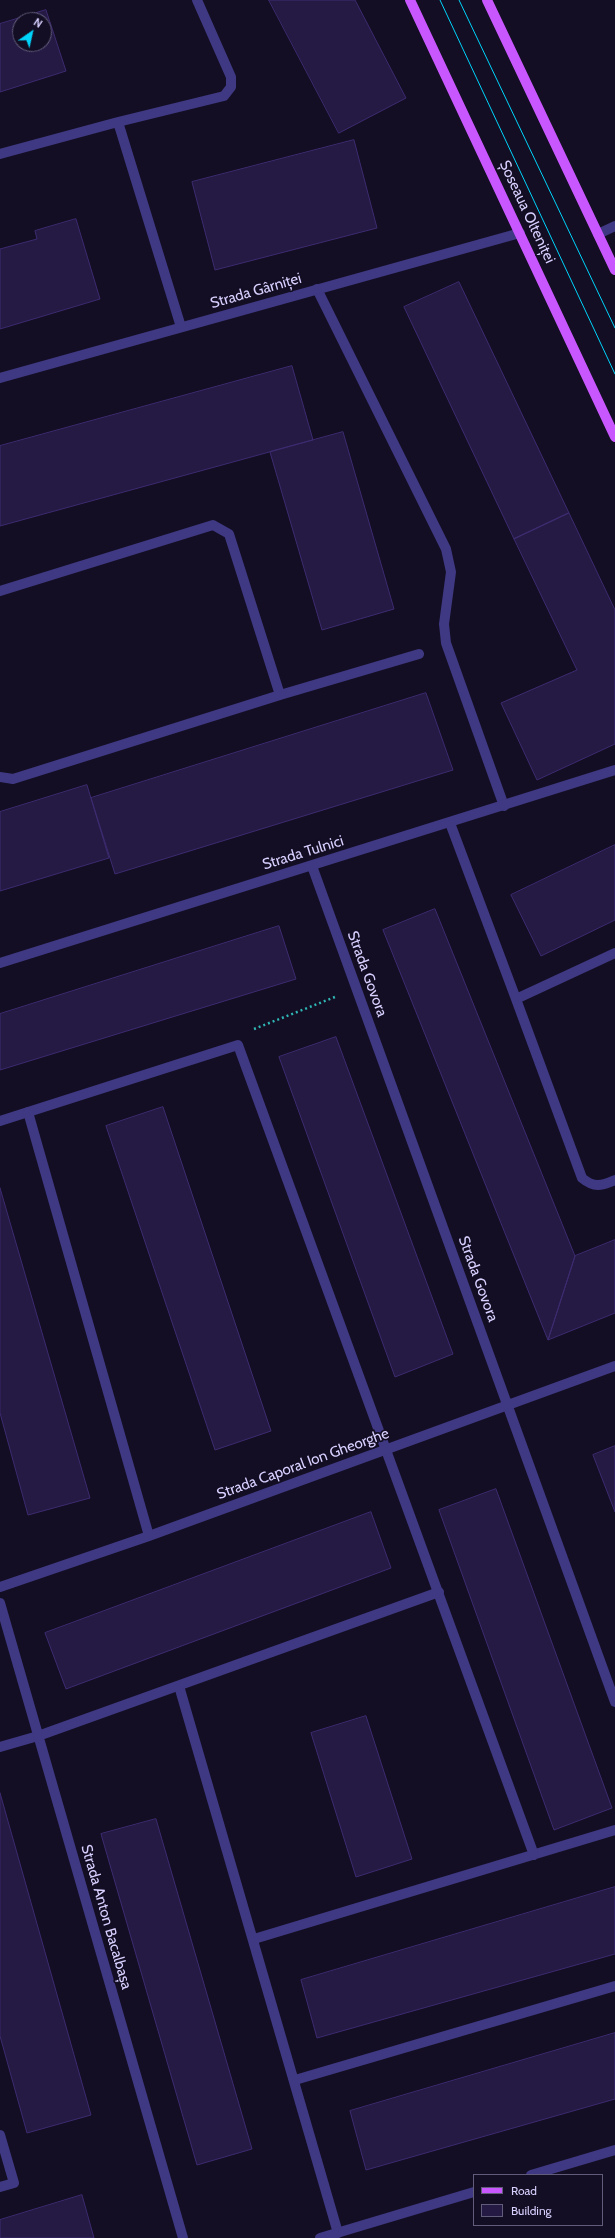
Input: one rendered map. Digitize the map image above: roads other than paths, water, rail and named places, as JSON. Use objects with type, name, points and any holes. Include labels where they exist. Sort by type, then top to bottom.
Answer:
[{"type":"main road","name":"Șoseaua Olteniței","points":[[410,0],[615,437]]},
{"type":"main road","points":[[487,0],[615,270]]},
{"type":"street","points":[[0,154],[118,122],[224,96],[231,87],[230,77],[197,0]]},
{"type":"street","points":[[118,122],[181,328]]},
{"type":"street","points":[[598,234],[615,226]]},
{"type":"street","name":"Strada Gârniței","points":[[0,378],[520,233]]},
{"type":"street","points":[[317,289],[446,549],[451,572],[444,624],[446,643],[504,806]]},
{"type":"street","points":[[0,591],[213,525],[221,528],[229,534],[280,695]]},
{"type":"street","points":[[0,777],[14,779],[280,695],[419,654]]},
{"type":"street","name":"Strada Tulnici","points":[[0,963],[615,770]]},
{"type":"street","points":[[450,823],[582,1178],[591,1185],[602,1186],[615,1180]]},
{"type":"street","name":"Strada Govora","points":[[312,866],[615,1702]]},
{"type":"street","points":[[516,999],[615,953]]},
{"type":"street","points":[[0,1121],[238,1045],[534,1855]]},
{"type":"street","points":[[28,1112],[149,1536]]},
{"type":"street","name":"Strada Caporal Ion Gheorghe","points":[[0,1587],[149,1536],[615,1366]]},
{"type":"street","points":[[0,1747],[38,1736],[439,1592]]},
{"type":"street","name":"Strada Anton Bacalbașa","points":[[0,1603],[183,2238]]},
{"type":"street","points":[[179,1686],[254,1939],[338,2233]]},
{"type":"street","points":[[254,1939],[615,1830]]},
{"type":"street","points":[[294,2080],[615,1986]]},
{"type":"street","points":[[0,2134],[14,2183],[0,2187]]},
{"type":"street","points":[[534,2174],[615,2150]]},
{"type":"street","points":[[320,2238],[473,2192]]},
{"type":"tram line","points":[[440,0],[615,374]]},
{"type":"tram line","points":[[459,0],[615,328]]}]
